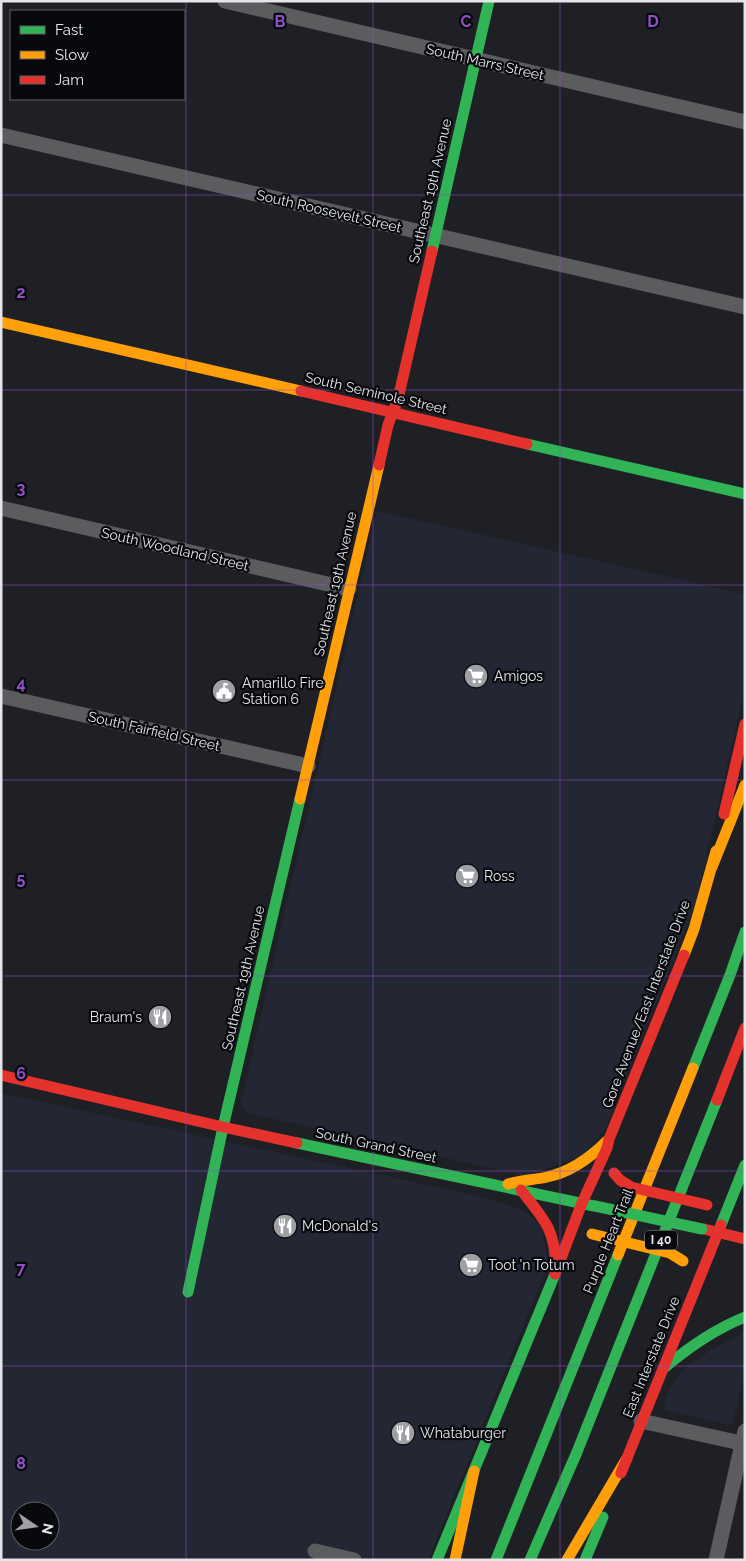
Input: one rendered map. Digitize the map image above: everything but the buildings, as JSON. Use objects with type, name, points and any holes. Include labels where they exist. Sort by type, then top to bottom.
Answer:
[{"type":"main road","name":"Southeast 19th Avenue","points":[[188,1292],[223,1127],[388,425],[398,399],[489,1]]},
{"type":"main road","name":"South Seminole Street","points":[[1,322],[745,494]]},
{"type":"main road","name":"Gore Avenue/East Interstate Drive","points":[[582,1203],[608,1144],[694,929],[712,866],[745,724]]},
{"type":"main road","points":[[712,866],[745,785]]},
{"type":"main road","name":"Purple Heart Trail","points":[[496,1560],[723,993],[745,932]]},
{"type":"main road","name":"I 40","points":[[530,1560],[577,1452],[745,1028]]},
{"type":"main road","name":"South Grand Street","points":[[1,1075],[223,1127],[745,1239]]},
{"type":"main road","points":[[501,1186],[520,1179],[548,1177],[573,1168],[608,1144],[614,1173],[620,1180],[631,1187],[706,1205],[715,1204],[733,1195]]},
{"type":"main road","name":"East Interstate Drive","points":[[585,1560],[745,1165]]},
{"type":"main road","points":[[521,1190],[544,1218],[552,1236],[556,1254],[554,1273]]},
{"type":"main road","points":[[437,1560],[582,1203]]},
{"type":"main road","points":[[566,1242],[579,1235],[592,1234],[670,1253],[683,1261],[689,1272],[692,1295]]},
{"type":"main road","points":[[662,1370],[690,1345],[729,1323],[745,1317]]},
{"type":"main road","points":[[567,1560],[627,1458]]},
{"type":"main road","points":[[455,1560],[474,1471]]},
{"type":"street","name":"South Marrs Street","points":[[225,1],[745,122]]},
{"type":"street","name":"South Roosevelt Street","points":[[1,135],[745,307]]},
{"type":"street","name":"South Woodland Street","points":[[1,508],[349,589]]},
{"type":"street","name":"South Fairfield Street","points":[[1,696],[308,766]]},
{"type":"street","points":[[641,1421],[744,1439],[716,1560]]},
{"type":"street","points":[[315,1551],[354,1560]]},
{"type":"shaded area","points":[[377,511],[745,594],[745,687],[695,906],[605,1130],[583,1156],[524,1176],[247,1113],[242,1107],[241,1102]]},
{"type":"shaded area","points":[[1,1093],[456,1191],[500,1202],[526,1212],[541,1227],[549,1263],[428,1560],[1,1560]]},
{"type":"shaded area","points":[[745,1332],[745,1371],[733,1422],[730,1425],[665,1410],[664,1404],[671,1386],[687,1366],[712,1349]]},
{"type":"traffic: fast","points":[[432,251],[489,1]]},
{"type":"traffic: fast","points":[[527,444],[745,494]]},
{"type":"traffic: fast","points":[[188,1292],[223,1127],[300,799]]},
{"type":"traffic: fast","points":[[693,1068],[745,932]]},
{"type":"traffic: fast","points":[[530,1560],[577,1452],[717,1100]]},
{"type":"traffic: fast","points":[[297,1143],[594,1206]]},
{"type":"traffic: fast","points":[[721,1225],[745,1165]]},
{"type":"traffic: fast","points":[[595,1206],[702,1229]]},
{"type":"traffic: fast","points":[[496,1560],[618,1255]]},
{"type":"traffic: fast","points":[[437,1560],[555,1274]]},
{"type":"traffic: fast","points":[[664,1368],[703,1339],[745,1317]]},
{"type":"traffic: fast","points":[[585,1560],[603,1517]]},
{"type":"traffic: slow","points":[[1,322],[301,391]]},
{"type":"traffic: slow","points":[[300,799],[379,465]]},
{"type":"traffic: slow","points":[[712,867],[745,785]]},
{"type":"traffic: slow","points":[[684,955],[694,929],[716,851]]},
{"type":"traffic: slow","points":[[618,1255],[693,1068]]},
{"type":"traffic: slow","points":[[508,1184],[564,1172],[587,1159],[607,1141]]},
{"type":"traffic: slow","points":[[592,1234],[670,1253],[683,1261]]},
{"type":"traffic: slow","points":[[567,1560],[627,1458]]},
{"type":"traffic: slow","points":[[455,1560],[474,1471]]},
{"type":"traffic: jam","points":[[379,465],[388,425],[398,399],[432,251]]},
{"type":"traffic: jam","points":[[301,391],[527,444]]},
{"type":"traffic: jam","points":[[724,814],[745,724]]},
{"type":"traffic: jam","points":[[555,1274],[582,1203],[607,1148],[684,955]]},
{"type":"traffic: jam","points":[[717,1100],[745,1028]]},
{"type":"traffic: jam","points":[[1,1075],[297,1143]]},
{"type":"traffic: jam","points":[[614,1173],[620,1180],[631,1187],[707,1205]]},
{"type":"traffic: jam","points":[[521,1190],[541,1216],[550,1232],[555,1252],[555,1264]]},
{"type":"traffic: jam","points":[[621,1473],[721,1225]]},
{"type":"traffic: jam","points":[[704,1229],[745,1239]]},
{"type":"place","name":"Amigos","points":[[476,676]]},
{"type":"place","name":"Amarillo Fire Station 6","points":[[224,691]]},
{"type":"place","name":"Ross","points":[[467,876]]},
{"type":"place","name":"Braum's","points":[[160,1017]]},
{"type":"place","name":"McDonald's","points":[[285,1226]]},
{"type":"place","name":"Toot 'n Totum","points":[[471,1265]]},
{"type":"place","name":"Whataburger","points":[[403,1433]]}]
